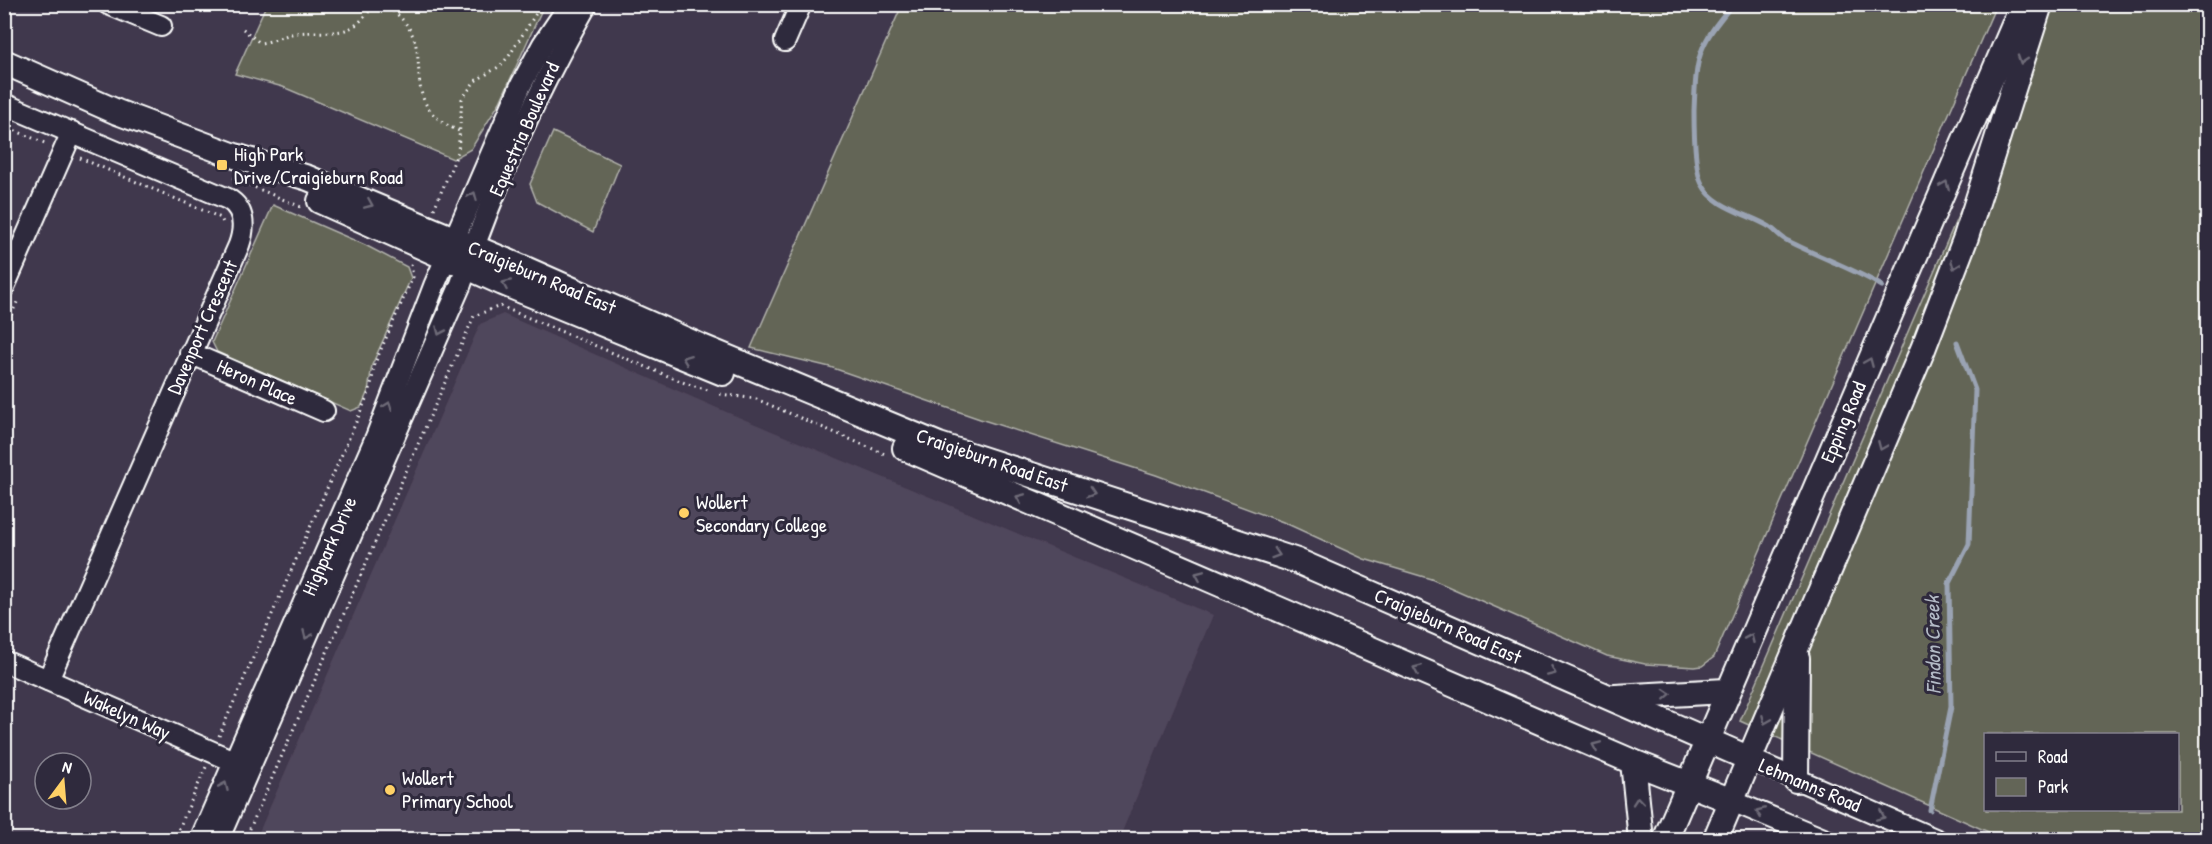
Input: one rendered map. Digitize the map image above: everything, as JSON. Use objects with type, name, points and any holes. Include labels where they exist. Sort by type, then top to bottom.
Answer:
[{"type":"main road","name":"Epping Road","points":[[1665,840],[1726,691],[2023,4]]},
{"type":"main road","points":[[1715,840],[1923,349],[1966,237],[2040,4]]},
{"type":"main road","name":"Craigieburn Road East","points":[[4,62],[117,112],[235,156],[308,178],[419,245],[460,253],[702,347],[939,445],[1297,561],[1750,759]]},
{"type":"main road","points":[[1914,258],[1939,235],[1966,237]]},
{"type":"main road","name":"Craigieburn Road East","points":[[460,253],[662,350],[799,402],[1633,762],[1732,801]]},
{"type":"main road","points":[[1796,780],[1797,647]]},
{"type":"main road","points":[[1609,697],[1726,691]]},
{"type":"main road","points":[[1633,762],[1641,840]]},
{"type":"street","points":[[108,4],[161,26]]},
{"type":"street","name":"Equestria Boulevard","points":[[460,253],[521,85],[543,44],[570,4]]},
{"type":"street","name":"Equestria Boulevard","points":[[460,253],[537,97],[587,4]]},
{"type":"street","points":[[785,41],[801,4]]},
{"type":"street","name":"Davenport Crescent","points":[[4,104],[228,199],[237,207],[243,221],[242,237],[48,680]]},
{"type":"street","points":[[4,287],[72,132]]},
{"type":"street","name":"Highpark Drive","points":[[218,840],[242,765],[460,253]]},
{"type":"street","name":"Heron Place","points":[[190,353],[324,411]]},
{"type":"street","name":"Wakelyn Way","points":[[4,661],[242,765]]},
{"type":"street","name":"Lehmanns Road","points":[[1750,759],[1937,840]]},
{"type":"street","name":"Highpark Drive","points":[[200,840],[242,765]]},
{"type":"street","points":[[1732,801],[1826,840]]},
{"type":"path","points":[[243,29],[260,43],[296,33],[346,32],[358,25],[374,4]]},
{"type":"path","points":[[383,4],[404,21],[417,42],[420,90],[424,103],[440,122],[459,131]]},
{"type":"path","points":[[419,245],[458,152],[460,106],[469,89],[509,56],[542,4]]},
{"type":"path","points":[[4,126],[48,144],[44,154]]},
{"type":"path","points":[[80,158],[221,218],[226,229]]},
{"type":"path","points":[[245,840],[474,316],[500,306],[685,384],[724,395],[756,399],[897,459]]},
{"type":"shaded area","name":"Wollert Secondary College","points":[[503,314],[724,411],[1213,615],[1119,839],[256,839],[480,324]]},
{"type":"green space","points":[[266,4],[544,5],[500,102],[471,149],[453,159],[283,87],[235,74]]},
{"type":"green space","points":[[902,4],[1996,5],[1714,657],[1702,666],[1695,667],[1645,664],[1607,656],[1431,579],[1364,559],[1283,522],[1156,475],[980,419],[830,367],[751,348]]},
{"type":"green space","points":[[2049,5],[2207,5],[2207,839],[2004,839],[1740,721]]},
{"type":"green space","points":[[553,132],[620,164],[593,232],[537,202],[530,184]]},
{"type":"green space","points":[[273,205],[365,245],[407,267],[411,278],[372,365],[368,391],[361,407],[351,411],[217,352],[212,342]]},
{"type":"waterway","name":"Findon Creek","points":[[1733,4],[1705,42],[1698,64],[1694,138],[1697,169],[1702,184],[1723,205],[1762,222],[1785,240],[1882,286]]},
{"type":"waterway","name":"Findon Creek","points":[[1930,810],[1951,707],[1949,583],[1969,544],[1975,390],[1957,342]]},
{"type":"place","name":"High Park Drive/Craigieburn Road","points":[[222,165]]},
{"type":"place","name":"Wollert Secondary College","points":[[684,513]]},
{"type":"place","name":"Wollert Primary School","points":[[390,790]]}]
